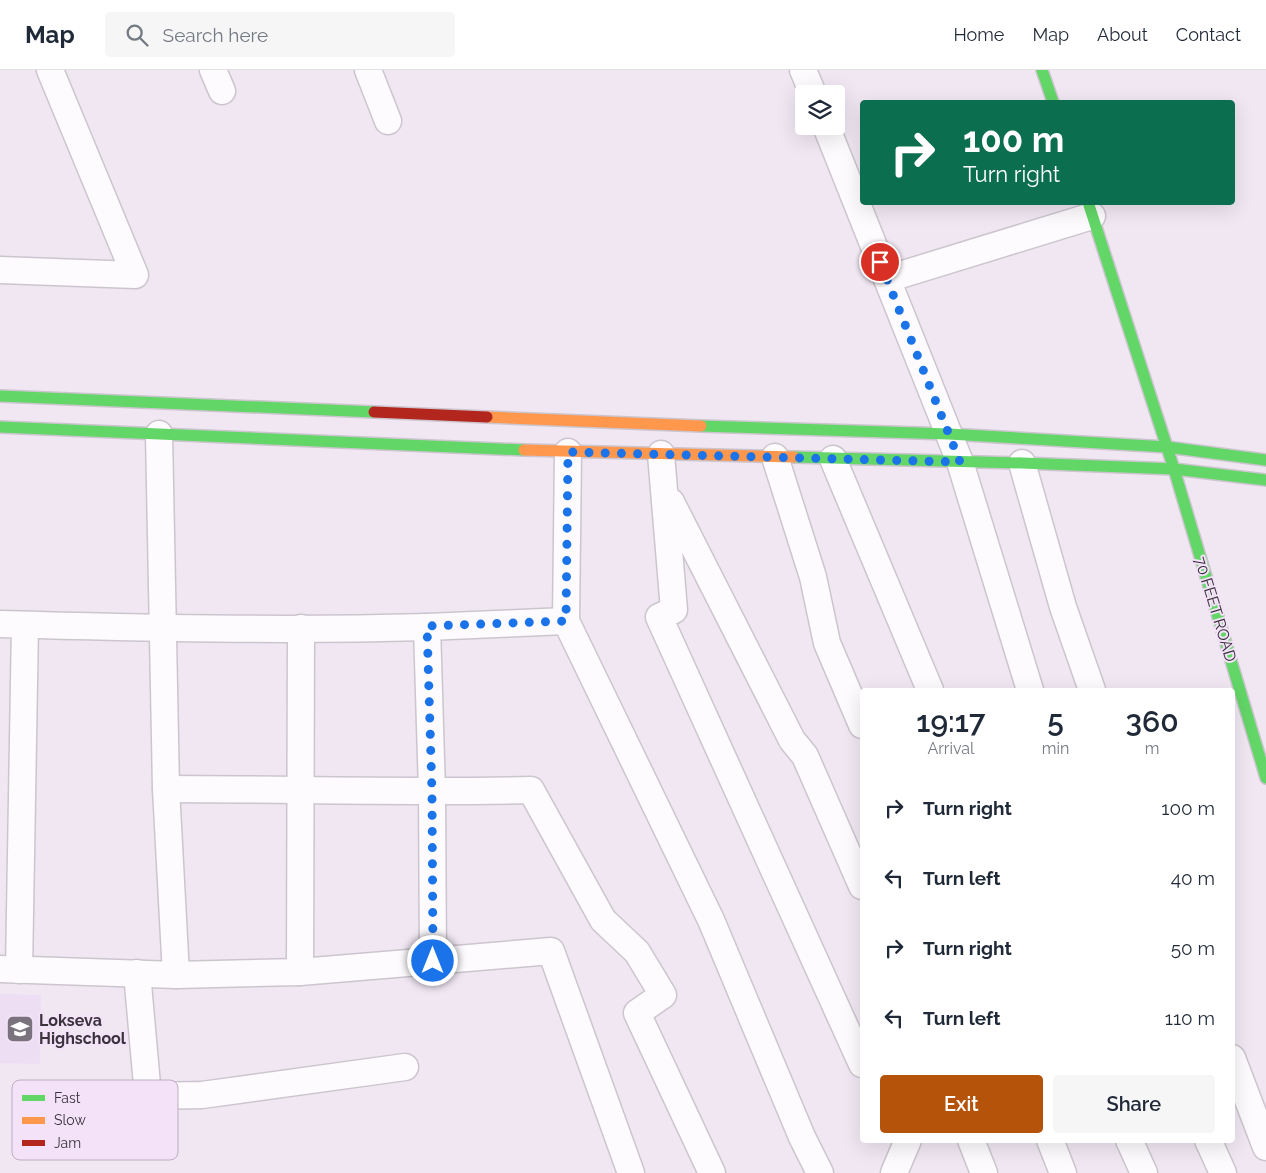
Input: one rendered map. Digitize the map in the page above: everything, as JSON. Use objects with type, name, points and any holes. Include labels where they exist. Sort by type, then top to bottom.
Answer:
[{"type":"main road","points":[[1042,70],[1052,100]]},
{"type":"main road","name":"70 FEET ROAD","points":[[1090,210],[1174,469],[1266,778]]},
{"type":"main road","points":[[0,396],[724,427],[949,434],[1167,447],[1266,460]]},
{"type":"main road","points":[[0,427],[478,450],[1022,463],[1174,469],[1266,480]]},
{"type":"street","points":[[0,270],[135,275],[50,70]]},
{"type":"street","points":[[368,70],[388,121]]},
{"type":"street","points":[[803,70],[809,85]]},
{"type":"street","points":[[830,135],[960,462],[1029,688]]},
{"type":"street","points":[[887,279],[1090,210]]},
{"type":"street","points":[[159,434],[166,789],[176,975]]},
{"type":"street","points":[[568,452],[566,621],[711,920],[802,1137],[820,1173]]},
{"type":"street","points":[[661,454],[674,610],[659,617],[860,1060]]},
{"type":"street","points":[[775,457],[813,576],[827,643],[860,720]]},
{"type":"street","points":[[833,459],[929,688]]},
{"type":"street","points":[[1022,463],[1063,607],[1091,688]]},
{"type":"street","points":[[665,492],[792,740],[806,756],[860,881]]},
{"type":"street","points":[[566,621],[301,628],[164,628],[12,624],[10,969],[176,975],[300,972],[551,951],[631,1173]]},
{"type":"street","points":[[427,626],[432,792],[433,961]]},
{"type":"street","points":[[300,972],[301,628]]},
{"type":"street","points":[[166,789],[432,792],[531,790],[603,920],[637,952],[663,995],[637,1013],[712,1173]]},
{"type":"street","points":[[136,973],[146,1080]]},
{"type":"street","points":[[1235,1066],[1266,1147]]},
{"type":"street","points":[[178,1095],[202,1095],[404,1067]]},
{"type":"street","points":[[972,1143],[984,1173]]},
{"type":"street","points":[[1051,1143],[1063,1173]]},
{"type":"street","points":[[1130,1143],[1144,1173]]},
{"type":"street","points":[[1209,1143],[1223,1173]]},
{"type":"shaded area","name":"Lokseva Highschool","points":[[0,994],[41,995],[40,1064],[0,1063]]},
{"type":"traffic: fast","points":[[1042,70],[1052,100]]},
{"type":"traffic: fast","points":[[1089,205],[1174,469],[1266,778]]},
{"type":"traffic: fast","points":[[0,396],[374,412]]},
{"type":"traffic: fast","points":[[701,426],[949,434],[1167,447],[1266,460]]},
{"type":"traffic: fast","points":[[0,427],[524,450]]},
{"type":"traffic: fast","points":[[794,457],[1174,469],[1266,480]]},
{"type":"traffic: slow","points":[[487,417],[701,426]]},
{"type":"traffic: slow","points":[[524,450],[794,457]]},
{"type":"traffic: jam","points":[[374,412],[487,417]]},
{"type":"place","name":"Lokseva Highschool","points":[[20,1029]]},
{"type":"route","points":[[433,961],[432,792],[427,626],[566,621],[568,452],[960,462],[880,262]]}]
